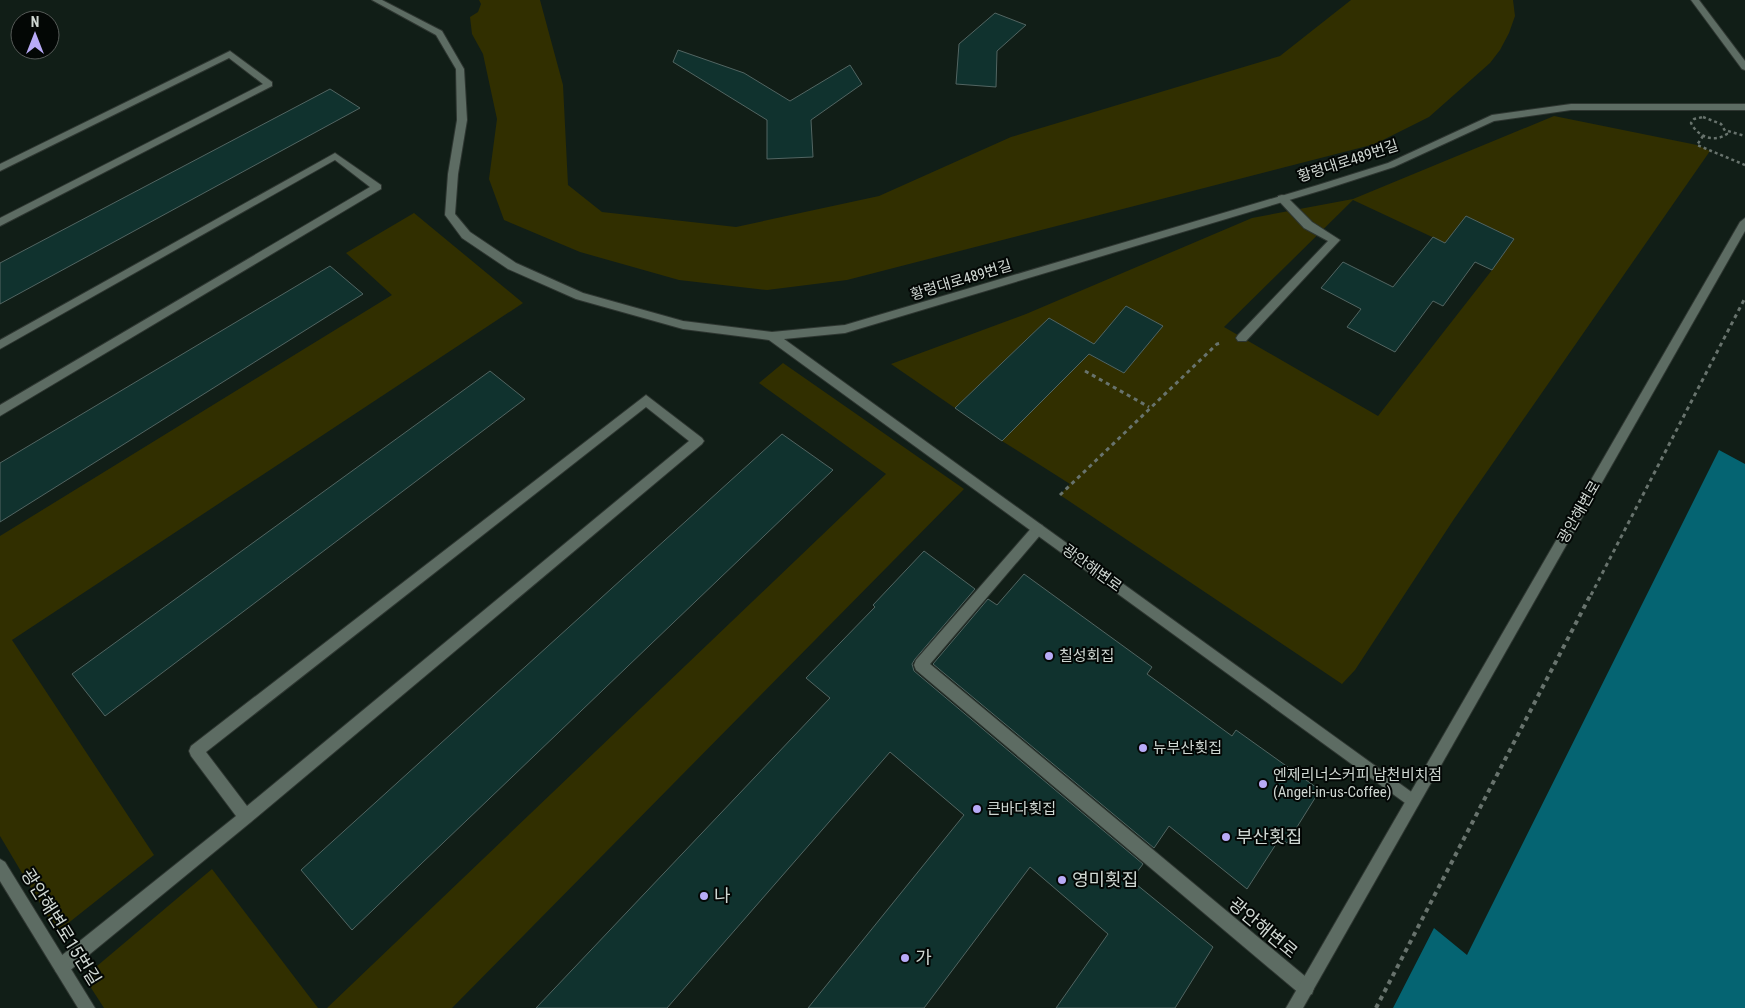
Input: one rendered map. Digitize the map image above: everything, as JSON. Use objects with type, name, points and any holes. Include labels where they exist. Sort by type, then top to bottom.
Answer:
[{"type":"street","name":"황령대로489번길","points":[[376,0],[439,33],[460,69],[462,120],[453,174],[450,215],[466,235],[512,266],[580,296],[683,325],[772,336],[845,329],[1392,165],[1492,118],[1571,107],[1745,106]]},
{"type":"street","points":[[1695,0],[1745,67]]},
{"type":"street","points":[[0,168],[230,54],[269,84],[0,222]]},
{"type":"street","points":[[0,345],[335,156],[377,187],[0,411]]},
{"type":"street","points":[[1242,338],[1335,240],[1308,225],[1282,198]]},
{"type":"street","name":"광안해변로","points":[[1294,1008],[1745,222]]},
{"type":"street","name":"광안해변로","points":[[772,336],[1412,801]]},
{"type":"street","points":[[62,966],[246,817],[698,441],[646,400],[196,751],[246,817]]},
{"type":"street","name":"광안해변로","points":[[1038,529],[921,665],[1306,988]]},
{"type":"street","name":"광안해변로15번길","points":[[0,867],[87,1008]]},
{"type":"path","points":[[1727,131],[1745,136]]},
{"type":"path","points":[[1703,136],[1697,145],[1745,165]]},
{"type":"path","points":[[1376,1008],[1745,298]]},
{"type":"path","points":[[1060,495],[1218,344],[1242,338]]},
{"type":"path","points":[[1086,371],[1149,408]]},
{"type":"shaded area","points":[[479,0],[540,0],[563,85],[568,185],[602,212],[736,227],[879,196],[1011,137],[1280,56],[1351,0],[1513,0],[1515,16],[1500,50],[1490,63],[1429,117],[1375,144],[847,280],[767,290],[679,280],[580,252],[504,220],[489,179],[497,119],[483,54],[472,34],[470,17],[478,12],[481,4]]},
{"type":"shaded area","points":[[1554,116],[1697,145],[1710,151],[1454,519],[1355,670],[1342,684],[1060,495],[1070,484],[1002,441],[1088,354],[1124,373],[1163,326],[1126,306],[1094,344],[1049,318],[955,408],[891,364],[1026,314],[1252,218],[1353,199]],"holes":[[[1353,200],[1445,243],[1466,216],[1514,239],[1378,416],[1224,327]]]},
{"type":"shaded area","points":[[414,213],[523,303],[12,640],[154,855],[57,932],[0,836],[0,536],[392,295],[346,253]]},
{"type":"shaded area","points":[[783,363],[964,489],[452,1008],[327,1008],[886,474],[759,383]]},
{"type":"shaded area","points":[[212,869],[318,1008],[104,1008],[84,977]]},
{"type":"water","points":[[1719,450],[1745,464],[1745,1008],[1393,1008],[1434,928],[1467,955]]},
{"type":"building","points":[[995,13],[1026,25],[997,51],[996,87],[956,84],[959,44]]},
{"type":"building","points":[[678,50],[744,73],[790,101],[850,65],[862,84],[811,120],[813,157],[767,159],[767,120],[673,62]]},
{"type":"building","points":[[330,89],[360,108],[0,304],[0,263]]},
{"type":"building","points":[[1466,216],[1514,239],[1492,270],[1475,262],[1443,306],[1433,301],[1395,352],[1347,327],[1361,309],[1321,288],[1343,262],[1393,287],[1433,237],[1445,243]]},
{"type":"building","points":[[330,266],[363,294],[0,522],[0,463]]},
{"type":"building","points":[[1126,306],[1163,326],[1124,373],[1089,354],[1002,441],[955,408],[1049,318],[1094,344]]},
{"type":"building","points":[[490,371],[525,399],[105,716],[72,674]]},
{"type":"building","points":[[782,434],[833,470],[352,930],[301,870]]},
{"type":"building","points":[[924,551],[975,589],[915,659],[912,664],[914,671],[1143,864],[1131,880],[1213,947],[1175,1008],[1056,1008],[1108,934],[1030,867],[924,1008],[808,1008],[964,815],[890,752],[667,1008],[536,1008],[830,698],[806,678],[875,607],[873,605]]},
{"type":"building","points":[[1024,574],[1152,667],[1147,674],[1232,736],[1236,730],[1320,790],[1287,843],[1280,838],[1247,889],[1169,826],[1154,848],[933,664],[988,599],[997,605]]},
{"type":"place","name":"칠성회집","points":[[1049,656]]},
{"type":"place","name":"뉴부산횟집","points":[[1143,748]]},
{"type":"place","name":"엔제리너스커피 남천비치점 (Angel-in-us-Coffee)","points":[[1263,784]]},
{"type":"place","name":"큰바다횟집","points":[[977,809]]},
{"type":"place","name":"부산횟집","points":[[1226,837]]},
{"type":"place","name":"영미횟집","points":[[1062,880]]},
{"type":"place","name":"나","points":[[704,896]]},
{"type":"place","name":"가","points":[[905,958]]}]
